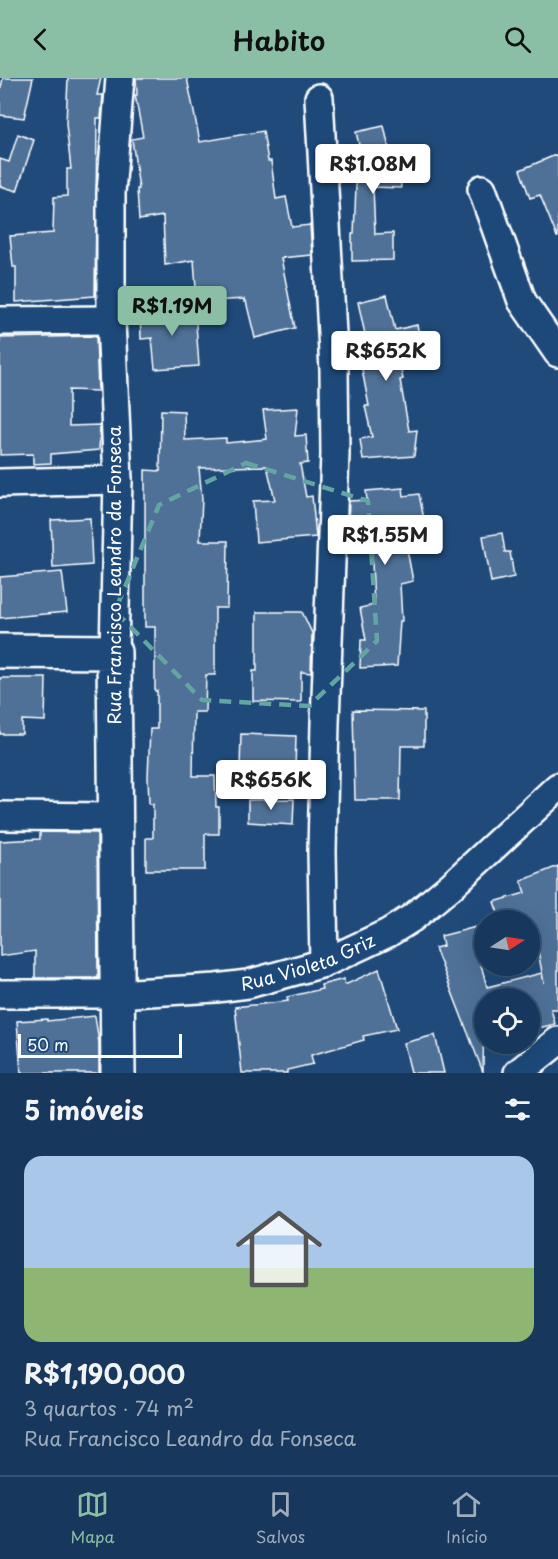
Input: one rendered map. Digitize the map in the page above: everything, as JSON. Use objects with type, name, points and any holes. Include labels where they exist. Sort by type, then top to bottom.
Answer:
[{"type":"main road","points":[[0,651],[114,652]]},
{"type":"main road","name":"Rua Francisco Leandro da Fonseca","points":[[114,652],[118,1073]]},
{"type":"street","name":"Rua Francisco Leandro da Fonseca","points":[[114,652],[118,480],[111,320],[111,193],[120,78]]},
{"type":"street","points":[[320,98],[334,370],[335,454],[322,851],[324,963]]},
{"type":"street","points":[[482,189],[522,300],[558,353]]},
{"type":"street","points":[[0,321],[111,320]]},
{"type":"street","points":[[0,483],[118,480]]},
{"type":"street","name":"Rua Violeta Griz","points":[[0,994],[116,994],[216,988],[248,984],[324,963],[388,933],[412,918],[452,885],[558,787]]},
{"type":"street","points":[[0,816],[116,817]]},
{"type":"street","points":[[518,1073],[558,1041]]},
{"type":"highlighted area","points":[[246,463],[368,501],[377,641],[309,706],[202,700],[115,611],[159,505]]},
{"type":"building","points":[[3,78],[33,78],[24,118],[0,115],[0,92]]},
{"type":"building","points":[[68,78],[101,78],[97,95],[103,95],[101,118],[97,118],[95,296],[16,302],[16,267],[13,267],[10,236],[53,233],[54,197],[67,196],[67,169],[71,169],[66,124]]},
{"type":"building","points":[[136,78],[187,78],[200,142],[263,131],[268,161],[271,161],[276,199],[286,197],[292,227],[310,225],[312,255],[281,258],[295,328],[255,338],[244,299],[197,302],[194,260],[165,265],[163,216],[139,220],[137,189],[139,189],[132,139],[143,137],[135,95],[137,95]]},
{"type":"building","points":[[384,126],[392,162],[399,162],[401,188],[373,187],[375,234],[393,233],[393,260],[352,261],[357,162],[363,162],[356,132]]},
{"type":"building","points":[[18,134],[34,140],[17,191],[0,186],[0,159],[9,162]]},
{"type":"building","points":[[558,154],[557,237],[540,195],[530,198],[520,170]]},
{"type":"building","points":[[387,295],[395,330],[417,325],[422,348],[397,354],[403,379],[400,380],[409,431],[417,430],[414,456],[363,460],[360,439],[372,437],[365,406],[369,406],[361,364],[371,362],[358,302]]},
{"type":"building","points":[[195,310],[199,366],[155,369],[152,338],[141,339],[140,311]]},
{"type":"building","points":[[96,336],[98,391],[69,390],[69,426],[100,425],[99,450],[51,454],[51,463],[33,464],[33,454],[0,455],[0,338]]},
{"type":"building","points":[[298,408],[295,436],[306,435],[308,463],[300,464],[306,497],[312,496],[316,537],[256,542],[253,501],[275,500],[267,466],[199,468],[202,499],[200,541],[228,541],[227,608],[215,608],[215,675],[206,675],[205,712],[194,712],[193,776],[215,776],[216,807],[219,807],[219,834],[205,834],[205,870],[146,870],[146,838],[153,838],[153,804],[149,804],[148,777],[150,729],[157,729],[157,691],[155,691],[155,627],[145,627],[145,470],[160,471],[161,410],[184,411],[185,440],[226,438],[226,443],[267,439],[263,410]]},
{"type":"building","points":[[403,488],[404,496],[419,494],[426,530],[404,534],[413,581],[400,584],[402,621],[400,621],[397,666],[360,668],[361,640],[366,640],[360,608],[374,605],[371,542],[347,546],[349,501],[367,500],[366,491]]},
{"type":"building","points":[[90,518],[92,565],[53,568],[51,520]]},
{"type":"building","points":[[502,533],[505,552],[510,552],[514,577],[491,582],[483,536]]},
{"type":"building","points":[[62,572],[67,612],[0,618],[0,577]]},
{"type":"building","points":[[257,612],[302,612],[312,633],[311,673],[301,672],[301,702],[253,701],[253,671],[257,671]]},
{"type":"building","points":[[0,678],[46,678],[45,721],[22,720],[22,734],[0,734]]},
{"type":"building","points":[[353,710],[424,711],[424,746],[401,746],[400,800],[355,800]]},
{"type":"building","points":[[241,734],[296,736],[295,770],[240,768]]},
{"type":"building","points":[[294,799],[293,825],[248,822],[248,800]]},
{"type":"building","points":[[40,832],[97,833],[98,978],[35,978],[35,951],[0,956],[0,841],[40,839]]},
{"type":"building","points":[[558,866],[558,1009],[551,1009],[555,1024],[540,1028],[540,988],[474,988],[474,1049],[435,948],[443,946],[441,936],[474,928],[474,976],[484,976],[487,987],[530,976],[540,976],[542,973],[544,983],[540,962],[540,910],[497,910],[494,902],[525,893],[521,881]]},
{"type":"building","points":[[379,969],[397,1029],[363,1036],[364,1040],[311,1055],[313,1064],[287,1070],[287,1073],[242,1073],[235,1007],[288,1001],[287,997],[322,989],[321,985],[344,979],[345,985]]},
{"type":"building","points":[[95,1016],[99,1043],[99,1073],[21,1073],[17,1021],[47,1019],[47,1021]]},
{"type":"building","points":[[435,1035],[444,1073],[411,1073],[404,1043]]},
{"type":"building","points":[[476,1054],[483,1054],[483,1072]]}]
